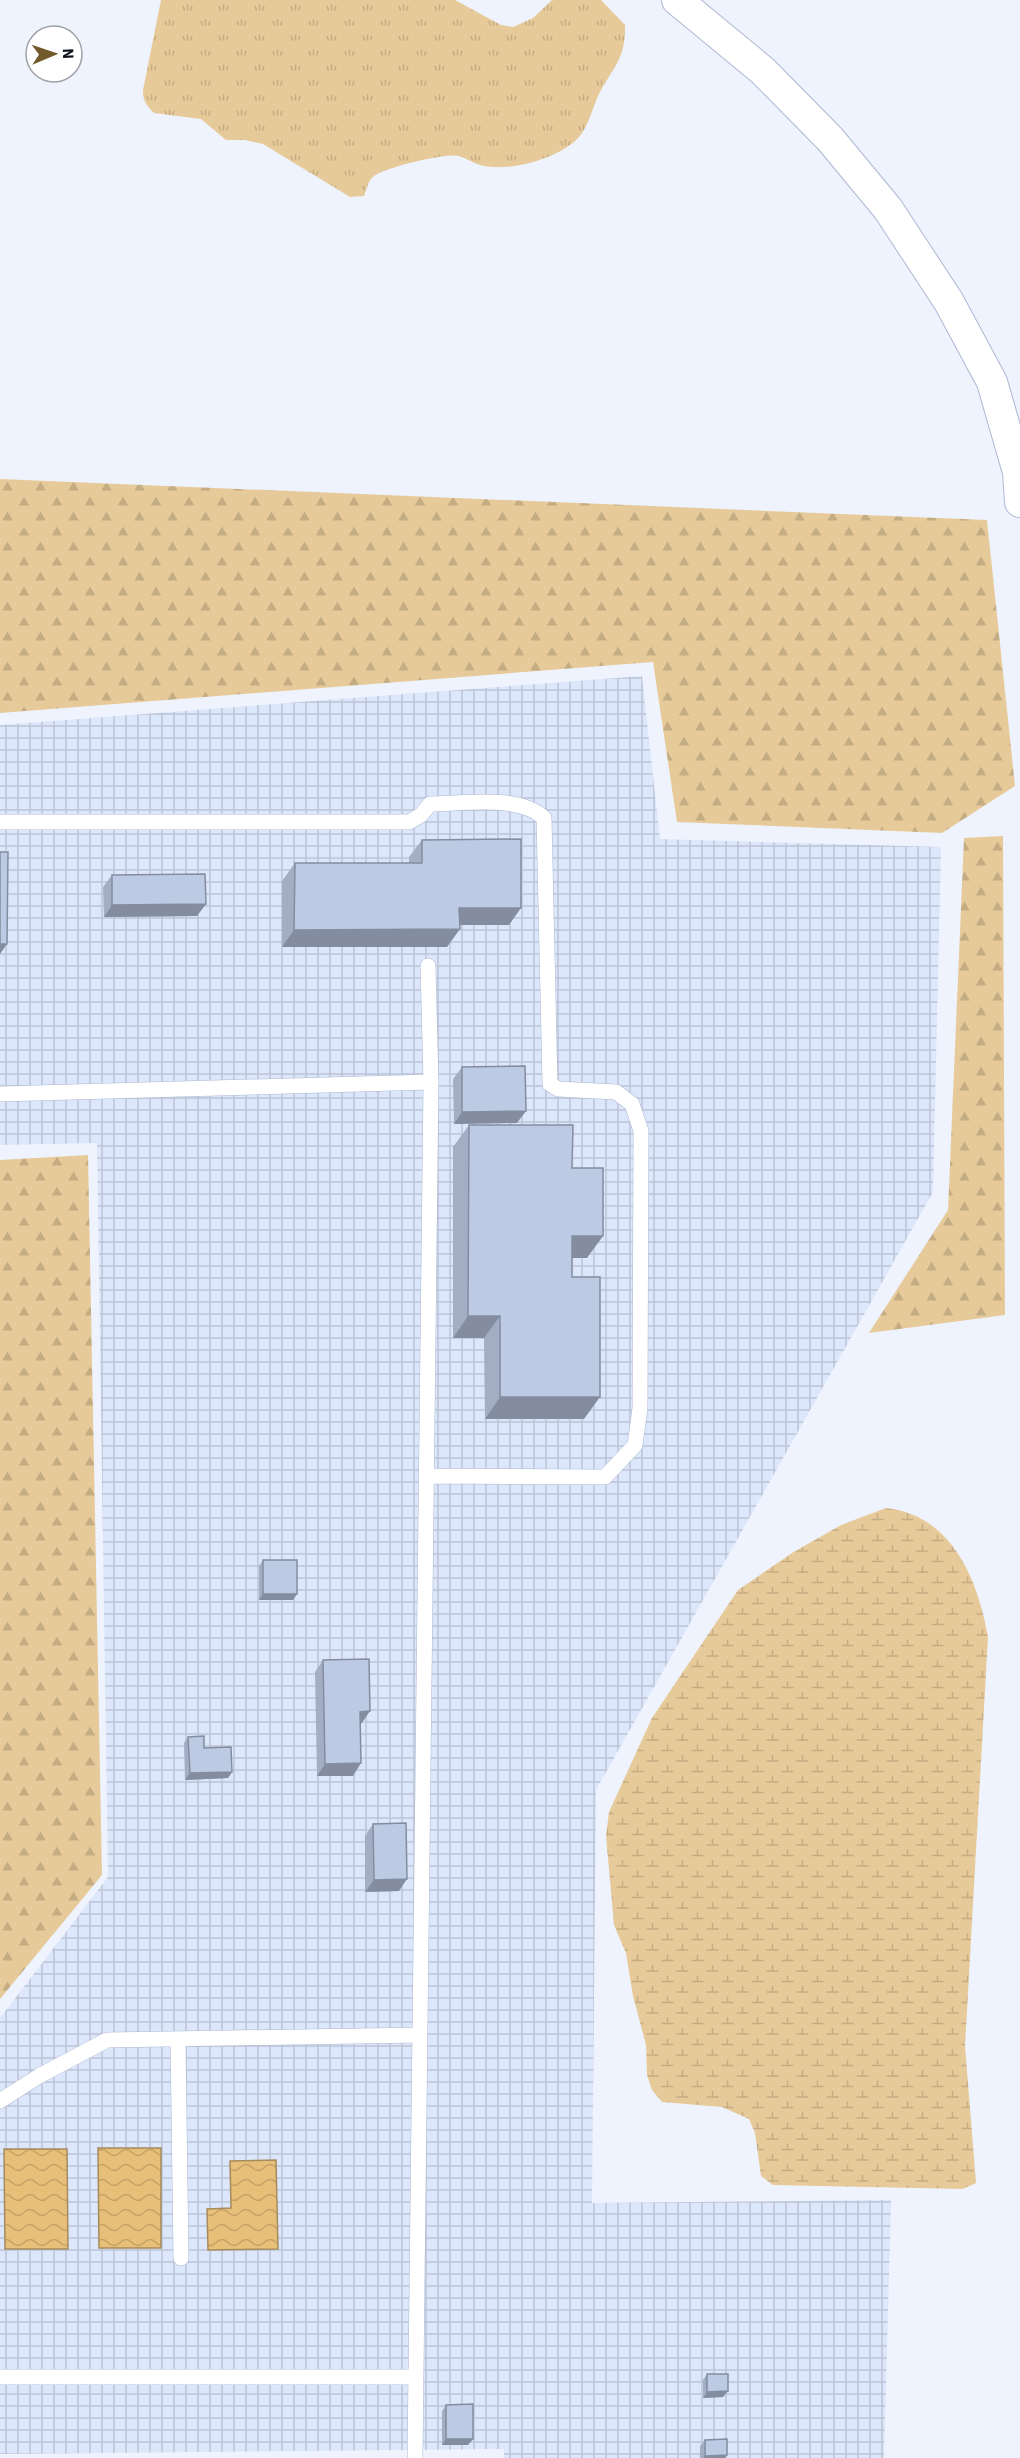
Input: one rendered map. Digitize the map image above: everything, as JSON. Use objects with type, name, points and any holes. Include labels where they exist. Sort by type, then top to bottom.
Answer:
[{"type":"street","points":[[677,0],[763,71],[830,140],[888,209],[949,302],[992,382],[1018,472],[1020,502]]},
{"type":"lane","points":[[0,822],[409,822],[421,815],[430,804],[505,803],[516,803],[537,812],[544,818],[550,1084],[558,1089],[616,1092],[632,1104],[641,1131],[640,1408],[635,1445],[605,1477],[426,1476]]},
{"type":"lane","points":[[416,2458],[431,1082],[428,966]]},
{"type":"lane","points":[[0,1094],[431,1082]]},
{"type":"lane","points":[[0,2101],[39,2076],[107,2040],[420,2036]]},
{"type":"lane","points":[[178,2039],[181,2258]]},
{"type":"lane","points":[[0,2377],[416,2378]]},
{"type":"shaded area","points":[[642,676],[660,839],[941,847],[933,1192],[596,1790],[592,2203],[891,2200],[884,2458],[504,2458],[504,2449],[0,2454],[0,2018],[108,1877],[97,1143],[0,1145],[0,725]]},
{"type":"green space","points":[[161,0],[455,0],[501,25],[513,27],[533,18],[552,0],[601,0],[625,25],[625,36],[618,61],[600,92],[585,128],[578,138],[559,152],[534,162],[508,167],[484,166],[458,156],[428,159],[380,173],[370,180],[364,196],[350,197],[263,144],[245,140],[226,140],[201,119],[154,113],[151,110],[144,100],[143,90]]},
{"type":"green space","points":[[0,479],[987,520],[1015,786],[942,833],[677,822],[653,662],[0,713]]},
{"type":"green space","points":[[1003,836],[1005,1315],[869,1333],[948,1210],[964,838]]},
{"type":"green space","points":[[88,1155],[102,1875],[0,1999],[0,1160]]},
{"type":"green space","points":[[886,1508],[909,1513],[928,1523],[945,1537],[969,1573],[988,1637],[965,2046],[976,2183],[963,2189],[773,2185],[761,2176],[755,2133],[749,2119],[722,2107],[662,2102],[652,2090],[647,2075],[646,2045],[633,1996],[626,1953],[614,1925],[606,1836],[609,1812],[652,1718],[738,1590],[792,1553],[841,1525]]},
{"type":"water","points":[[98,2148],[161,2148],[161,2248],[99,2248]]},
{"type":"water","points":[[4,2149],[67,2149],[68,2249],[5,2249]]},
{"type":"water","points":[[276,2160],[278,2249],[208,2250],[207,2209],[231,2208],[230,2161]]},
{"type":"building","points":[[521,839],[521,908],[459,908],[460,929],[294,930],[295,863],[422,863],[422,840]]},
{"type":"building","points":[[0,852],[8,852],[7,944],[0,944]]},
{"type":"building","points":[[205,874],[206,904],[112,905],[112,875]]},
{"type":"building","points":[[525,1066],[526,1111],[462,1112],[462,1067]]},
{"type":"building","points":[[469,1125],[573,1125],[572,1168],[603,1168],[603,1236],[572,1236],[572,1277],[600,1277],[600,1397],[500,1397],[500,1316],[468,1316]]},
{"type":"building","points":[[263,1560],[297,1560],[297,1594],[263,1594]]},
{"type":"building","points":[[369,1659],[370,1711],[360,1712],[361,1763],[325,1764],[323,1660]]},
{"type":"building","points":[[204,1736],[204,1748],[231,1747],[232,1772],[190,1773],[188,1737]]},
{"type":"building","points":[[406,1823],[407,1879],[374,1880],[373,1824]]},
{"type":"building","points":[[707,2374],[728,2374],[728,2391],[707,2392]]},
{"type":"building","points":[[473,2404],[473,2439],[446,2439],[446,2405]]},
{"type":"building","points":[[727,2439],[727,2455],[705,2456],[705,2440]]}]
